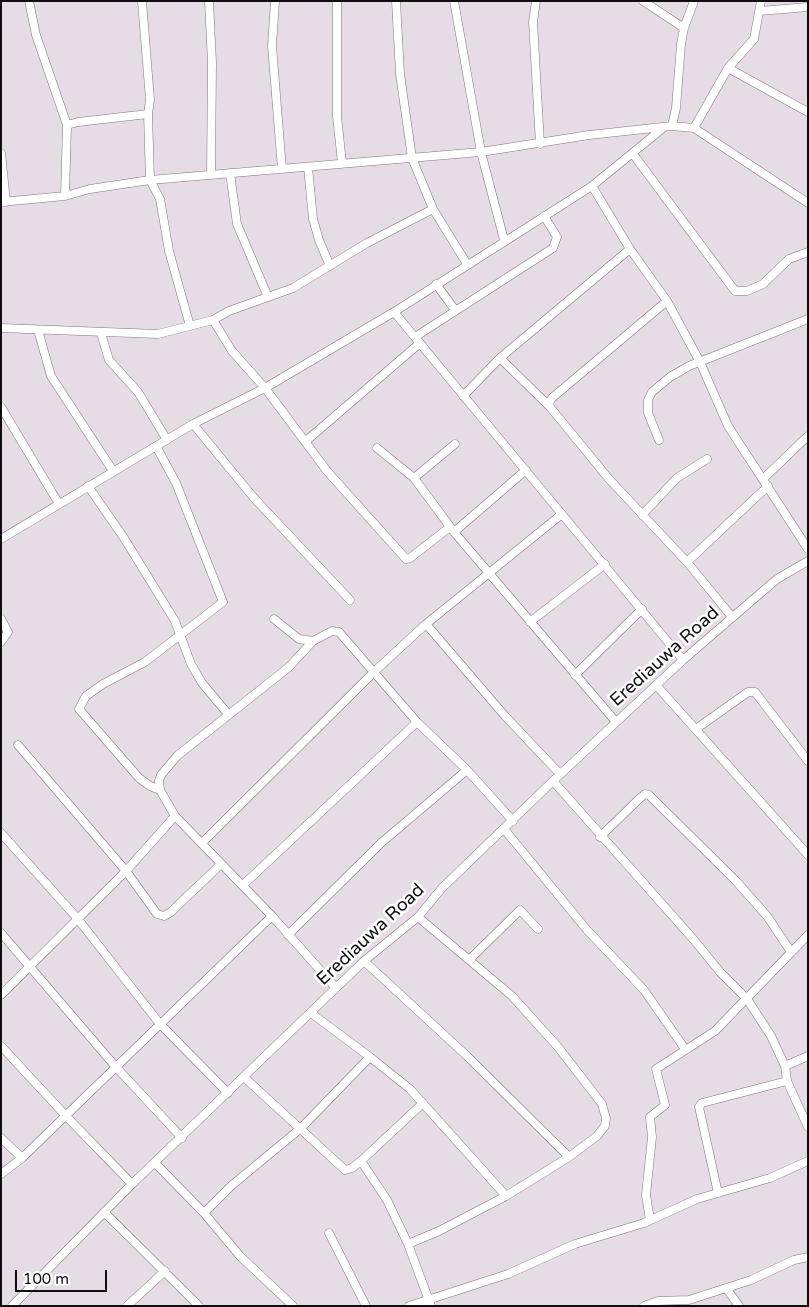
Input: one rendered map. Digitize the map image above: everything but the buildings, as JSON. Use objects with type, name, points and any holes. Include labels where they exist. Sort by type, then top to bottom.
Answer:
[{"type":"street","points":[[29,1],[36,35],[67,125],[65,196]]},
{"type":"street","points":[[142,1],[150,100],[148,114],[150,180],[160,199],[169,251],[190,326]]},
{"type":"street","points":[[209,1],[212,63],[211,174]]},
{"type":"street","points":[[275,1],[272,46],[282,169]]},
{"type":"street","points":[[337,1],[337,116],[342,163]]},
{"type":"street","points":[[396,1],[400,74],[412,158],[433,209],[467,264]]},
{"type":"street","points":[[454,1],[481,152],[504,240]]},
{"type":"street","points":[[536,1],[533,22],[540,144]]},
{"type":"street","points":[[643,1],[684,28]]},
{"type":"street","points":[[672,126],[676,108],[679,58],[684,28],[694,1]]},
{"type":"street","points":[[694,128],[728,68],[754,39],[761,1]]},
{"type":"street","points":[[760,11],[808,7]]},
{"type":"street","points":[[728,68],[808,112]]},
{"type":"street","points":[[67,125],[148,114]]},
{"type":"street","points":[[1,153],[4,202],[65,196],[90,189],[150,180],[481,152],[590,135],[672,126],[694,128],[808,203]]},
{"type":"street","points":[[1,539],[193,424],[265,388],[394,312],[504,240],[592,186],[664,127]]},
{"type":"street","points":[[633,154],[735,291],[747,291],[763,284],[789,259],[808,252]]},
{"type":"street","points":[[308,167],[313,219],[319,240],[330,266]]},
{"type":"street","points":[[230,173],[237,224],[268,297]]},
{"type":"street","points":[[592,186],[630,249],[667,301],[700,362],[728,426],[808,549]]},
{"type":"street","points":[[1,328],[158,334],[213,320],[229,311],[293,288],[366,243],[433,209]]},
{"type":"street","points":[[306,441],[418,340],[455,310],[553,248],[557,237],[544,216]]},
{"type":"street","points":[[464,396],[500,358],[630,249]]},
{"type":"street","points":[[436,284],[455,310]]},
{"type":"street","points":[[550,407],[552,398],[667,301]]},
{"type":"street","points":[[394,312],[683,660]]},
{"type":"street","points":[[659,440],[648,413],[648,400],[652,392],[670,377],[700,362],[808,319]]},
{"type":"street","points":[[213,320],[232,351],[265,388],[327,471],[406,559],[452,530],[526,470]]},
{"type":"street","points":[[38,330],[51,376],[113,471]]},
{"type":"street","points":[[101,333],[109,360],[138,392],[167,440]]},
{"type":"street","points":[[500,358],[550,407],[609,479],[687,562],[732,617]]},
{"type":"street","points":[[1,406],[59,504]]},
{"type":"street","points":[[193,424],[254,498],[350,600]]},
{"type":"street","points":[[687,562],[766,482],[808,436]]},
{"type":"street","points":[[414,478],[455,444]]},
{"type":"street","points":[[156,446],[176,483],[223,602],[218,609],[145,662],[103,684],[86,696],[79,709],[139,778],[160,790]]},
{"type":"street","points":[[377,448],[414,478],[452,530],[488,574],[616,722]]},
{"type":"street","points":[[642,515],[677,478],[707,459]]},
{"type":"street","points":[[88,486],[124,538],[175,621],[191,664],[202,683],[228,714]]},
{"type":"street","points":[[202,843],[375,671],[426,624],[562,514]]},
{"type":"street","name":"Erediauwa Road","points":[[12,1306],[132,1184],[228,1094],[364,961],[418,917],[442,888],[560,774],[732,617],[777,579],[808,561]]},
{"type":"street","points":[[530,622],[605,564]]},
{"type":"street","points":[[575,674],[642,609]]},
{"type":"street","points":[[1,619],[8,632],[1,642]]},
{"type":"street","points":[[274,619],[299,639],[312,642]]},
{"type":"street","points":[[426,624],[505,716],[560,774]]},
{"type":"street","points":[[336,988],[243,885],[175,816],[160,790],[161,775],[176,756],[289,667],[312,642],[332,631],[339,632],[375,671],[417,722],[467,770],[513,821]]},
{"type":"street","points":[[656,685],[808,855]]},
{"type":"street","points":[[696,729],[748,692],[755,692],[808,761]]},
{"type":"street","points":[[243,885],[417,722]]},
{"type":"street","points":[[18,745],[126,870],[157,914],[164,916],[170,912],[221,864]]},
{"type":"street","points":[[288,935],[381,843],[467,770]]},
{"type":"street","points":[[553,781],[720,972],[747,999],[771,1036],[785,1066],[787,1081],[808,1127]]},
{"type":"street","points":[[600,836],[639,799],[645,794],[649,795],[689,831],[736,881],[767,916],[791,952]]},
{"type":"street","points":[[1,995],[126,870],[175,816]]},
{"type":"street","points":[[504,829],[587,930],[644,990],[685,1048]]},
{"type":"street","points":[[1,833],[77,918],[160,1024],[228,1094]]},
{"type":"street","points":[[469,960],[520,910],[538,929]]},
{"type":"street","points":[[1,1174],[22,1158],[272,916]]},
{"type":"street","points":[[408,1244],[506,1196],[569,1157],[597,1136],[605,1126],[602,1104],[558,1047],[512,996],[418,917]]},
{"type":"street","points":[[1,933],[115,1066],[182,1138]]},
{"type":"street","points":[[650,1220],[646,1195],[652,1137],[650,1117],[665,1106],[656,1069],[685,1048],[715,1031],[808,935]]},
{"type":"street","points":[[364,961],[467,1056],[569,1157]]},
{"type":"street","points":[[311,1013],[370,1056],[424,1103],[506,1196]]},
{"type":"street","points":[[1,1046],[132,1184]]},
{"type":"street","points":[[204,1213],[231,1186],[301,1128],[370,1056]]},
{"type":"street","points":[[785,1066],[808,1056]]},
{"type":"street","points":[[244,1078],[345,1170],[352,1168],[361,1161],[424,1103]]},
{"type":"street","points":[[718,1193],[699,1107],[702,1103],[787,1081]]},
{"type":"street","points":[[1,1138],[22,1158]]},
{"type":"street","points":[[361,1161],[387,1200],[408,1244],[429,1302]]},
{"type":"street","points":[[409,1306],[429,1302],[508,1274],[575,1244],[650,1220],[697,1199],[770,1178],[808,1161]]},
{"type":"street","points":[[154,1163],[204,1213],[240,1256],[293,1306]]},
{"type":"street","points":[[104,1212],[166,1270],[199,1306]]},
{"type":"street","points":[[329,1233],[366,1306]]},
{"type":"street","points":[[644,1306],[658,1302],[686,1303],[751,1280],[794,1260],[808,1258]]},
{"type":"street","points":[[127,1306],[166,1270]]},
{"type":"street","points":[[726,1288],[739,1306]]}]
